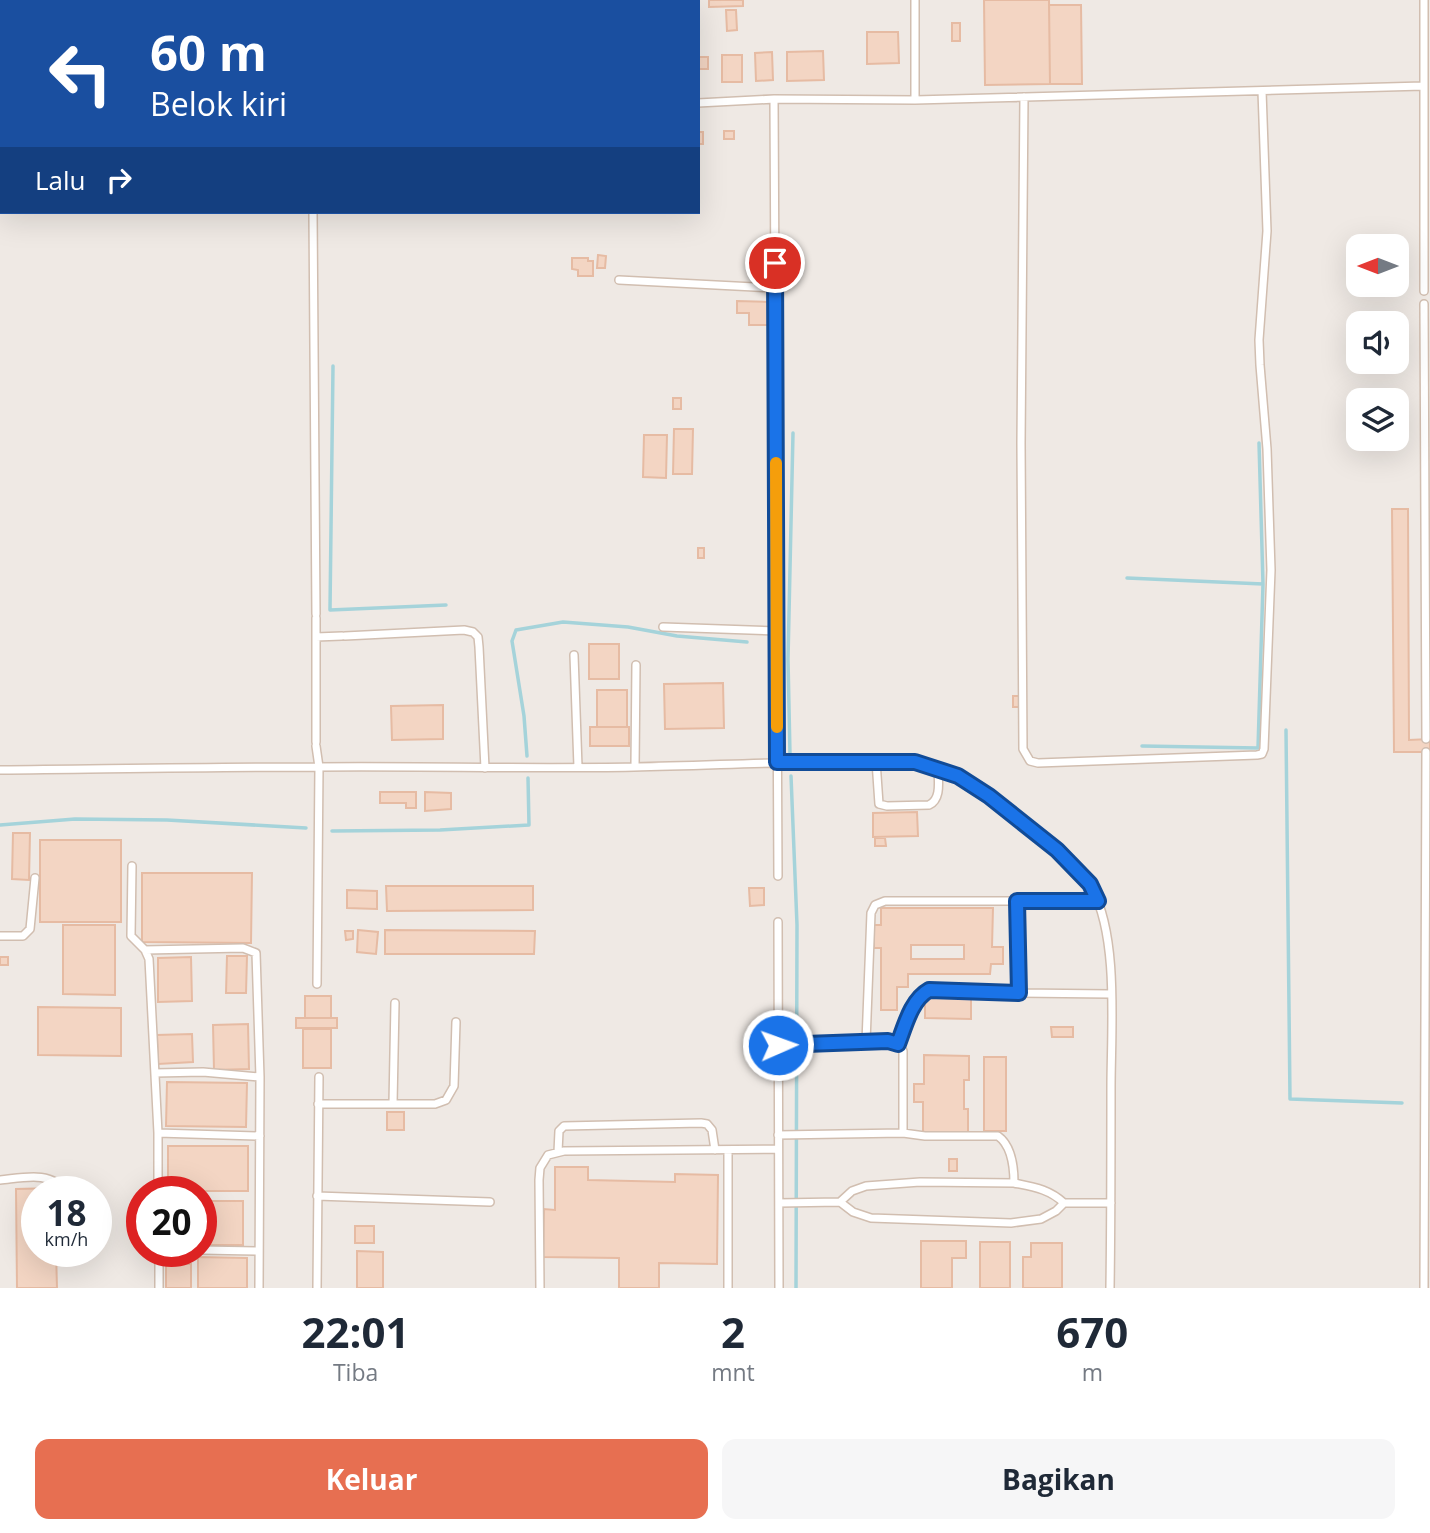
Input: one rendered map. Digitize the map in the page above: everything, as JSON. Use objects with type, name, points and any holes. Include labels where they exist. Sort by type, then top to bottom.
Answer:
[{"type":"lane","points":[[915,0],[915,100]]},
{"type":"lane","points":[[1424,0],[1424,291]]},
{"type":"lane","points":[[700,103],[774,99],[915,100],[1423,86]]},
{"type":"lane","points":[[1024,97],[1021,429],[1023,749],[1030,761],[1038,763],[1257,755],[1262,754],[1264,749],[1271,570],[1267,449],[1259,340],[1267,232],[1262,90]]},
{"type":"lane","points":[[774,99],[778,876]]},
{"type":"lane","points":[[313,214],[316,744],[319,767],[317,984]]},
{"type":"lane","points":[[619,280],[775,288]]},
{"type":"lane","points":[[1424,304],[1426,739]]},
{"type":"lane","points":[[663,627],[776,631]]},
{"type":"lane","points":[[316,637],[464,630],[473,632],[478,637],[480,647],[485,768]]},
{"type":"lane","points":[[574,655],[578,768]]},
{"type":"lane","points":[[635,767],[636,665]]},
{"type":"lane","points":[[1424,1288],[1427,1193],[1426,752]]},
{"type":"lane","points":[[876,761],[877,797],[879,804],[887,806],[934,803],[938,795],[938,768]]},
{"type":"lane","points":[[0,770],[578,768],[876,761],[915,762],[958,776],[989,796],[1070,862],[1090,884],[1098,901],[1108,946],[1110,994],[1110,1288]]},
{"type":"lane","points":[[132,866],[131,936],[145,950],[149,959],[158,1176]]},
{"type":"lane","points":[[0,936],[23,936],[30,929],[35,878]]},
{"type":"lane","points":[[866,1041],[871,913],[875,905],[885,901],[1098,901]]},
{"type":"lane","points":[[1017,901],[1019,993]]},
{"type":"lane","points":[[778,922],[779,1288]]},
{"type":"lane","points":[[145,950],[243,948],[256,953],[260,1077],[259,1288]]},
{"type":"lane","points":[[898,1044],[915,1003],[921,994],[929,990],[1110,994]]},
{"type":"lane","points":[[393,1104],[396,1003]]},
{"type":"lane","points":[[318,1104],[435,1104],[446,1100],[454,1086],[456,1022]]},
{"type":"lane","points":[[778,1045],[866,1041],[898,1044],[903,1051],[903,1133]]},
{"type":"lane","points":[[155,1073],[204,1072],[260,1077]]},
{"type":"lane","points":[[317,1288],[318,1077]]},
{"type":"lane","points":[[558,1152],[559,1131],[564,1126],[701,1123],[707,1124],[712,1130],[715,1150]]},
{"type":"lane","points":[[158,1133],[260,1136]]},
{"type":"lane","points":[[778,1135],[903,1133],[915,1136],[998,1136],[1005,1142],[1009,1152],[1014,1183]]},
{"type":"lane","points":[[540,1288],[540,1168],[548,1155],[558,1152],[778,1149]]},
{"type":"lane","points":[[728,1150],[728,1288]]},
{"type":"lane","points":[[0,1180],[21,1179]]},
{"type":"lane","points":[[840,1202],[852,1191],[866,1186],[920,1182],[1014,1183],[1041,1188],[1053,1193],[1064,1203]]},
{"type":"lane","points":[[317,1196],[490,1202]]},
{"type":"lane","points":[[779,1203],[840,1202],[853,1212],[871,1218],[1011,1223],[1041,1219],[1064,1203],[1111,1203]]},
{"type":"lane","points":[[217,1250],[259,1251]]},
{"type":"lane","points":[[159,1267],[159,1288]]},
{"type":"shaded area","points":[[700,0],[1430,0],[1430,1288],[0,1288],[0,214],[700,214]]},
{"type":"building","points":[[709,0],[743,0],[743,6],[709,7]]},
{"type":"building","points":[[984,0],[1049,0],[1050,84],[985,85]]},
{"type":"building","points":[[1049,5],[1081,5],[1082,84],[1050,84]]},
{"type":"building","points":[[726,10],[736,10],[737,30],[727,31]]},
{"type":"building","points":[[952,23],[960,23],[960,41],[952,41]]},
{"type":"building","points":[[867,32],[898,32],[899,63],[867,64]]},
{"type":"building","points":[[823,51],[824,80],[787,81],[787,52]]},
{"type":"building","points":[[772,52],[773,80],[756,81],[755,53]]},
{"type":"building","points":[[722,55],[742,55],[742,82],[722,82]]},
{"type":"building","points":[[700,57],[708,57],[708,69],[700,69]]},
{"type":"building","points":[[724,131],[734,131],[734,139],[724,139]]},
{"type":"building","points":[[700,132],[703,132],[703,144],[700,144]]},
{"type":"building","points":[[598,255],[606,256],[605,268],[597,268]]},
{"type":"building","points":[[572,258],[588,258],[588,261],[593,261],[593,276],[578,276],[578,270],[572,269]]},
{"type":"building","points":[[758,263],[771,263],[770,278],[757,278]]},
{"type":"building","points":[[737,301],[769,302],[768,325],[749,325],[749,313],[737,313]]},
{"type":"building","points":[[673,398],[681,398],[681,409],[673,409]]},
{"type":"building","points":[[674,429],[693,429],[692,474],[673,474]]},
{"type":"building","points":[[644,435],[667,435],[666,478],[643,477]]},
{"type":"building","points":[[1392,509],[1408,509],[1409,740],[1430,739],[1430,752],[1394,752]]},
{"type":"building","points":[[698,548],[704,548],[704,558],[698,558]]},
{"type":"building","points":[[589,644],[619,644],[619,679],[589,679]]},
{"type":"building","points":[[723,683],[724,728],[665,729],[664,684]]},
{"type":"building","points":[[597,690],[627,690],[627,727],[597,727]]},
{"type":"building","points":[[1013,696],[1020,696],[1020,707],[1013,707]]},
{"type":"building","points":[[443,705],[443,739],[392,740],[391,706]]},
{"type":"building","points":[[590,727],[629,727],[629,746],[590,746]]},
{"type":"building","points":[[380,792],[416,792],[416,808],[406,808],[406,803],[380,803]]},
{"type":"building","points":[[425,792],[451,793],[451,809],[425,811]]},
{"type":"building","points":[[917,812],[918,836],[873,837],[873,813]]},
{"type":"building","points":[[13,833],[30,833],[29,880],[12,879]]},
{"type":"building","points":[[875,838],[885,838],[886,846],[875,846]]},
{"type":"building","points":[[40,840],[121,840],[121,922],[40,922]]},
{"type":"building","points":[[142,873],[252,873],[251,943],[142,942]]},
{"type":"building","points":[[386,886],[533,886],[533,910],[387,911]]},
{"type":"building","points":[[749,888],[764,888],[764,905],[750,906]]},
{"type":"building","points":[[347,890],[377,891],[377,909],[347,908]]},
{"type":"building","points":[[881,908],[993,908],[992,947],[1003,947],[1003,964],[991,964],[990,974],[908,974],[908,987],[897,987],[897,1010],[881,1010],[881,948],[874,948],[874,925],[881,925]],"holes":[[[911,945],[964,945],[964,959],[911,959]]]},
{"type":"building","points":[[63,925],[115,925],[115,995],[63,994]]},
{"type":"building","points":[[358,930],[378,932],[376,954],[357,952]]},
{"type":"building","points":[[385,930],[535,931],[534,954],[385,954]]},
{"type":"building","points":[[345,931],[353,931],[353,939],[346,940]]},
{"type":"building","points":[[227,956],[247,956],[246,993],[226,993]]},
{"type":"building","points":[[0,957],[8,957],[8,965],[0,965]]},
{"type":"building","points":[[191,957],[192,1001],[158,1002],[158,958]]},
{"type":"building","points":[[305,996],[331,996],[331,1018],[305,1018]]},
{"type":"building","points":[[925,997],[971,998],[971,1019],[925,1018]]},
{"type":"building","points":[[38,1007],[121,1008],[121,1056],[38,1055]]},
{"type":"building","points":[[296,1018],[337,1018],[337,1028],[296,1028]]},
{"type":"building","points":[[248,1024],[249,1069],[214,1070],[213,1025]]},
{"type":"building","points":[[1051,1027],[1073,1027],[1073,1037],[1052,1037]]},
{"type":"building","points":[[303,1029],[331,1029],[331,1068],[303,1068]]},
{"type":"building","points":[[192,1034],[193,1062],[158,1064],[157,1035]]},
{"type":"building","points":[[924,1055],[969,1056],[969,1080],[964,1080],[964,1109],[968,1109],[968,1134],[923,1134],[923,1102],[914,1102],[914,1084],[924,1084]]},
{"type":"building","points":[[984,1057],[1006,1057],[1006,1131],[984,1131]]},
{"type":"building","points":[[167,1082],[247,1083],[246,1127],[166,1126]]},
{"type":"building","points":[[387,1112],[404,1112],[404,1130],[387,1130]]},
{"type":"building","points":[[168,1146],[248,1146],[248,1191],[217,1191],[217,1176],[168,1176]]},
{"type":"building","points":[[949,1159],[957,1159],[957,1171],[949,1171]]},
{"type":"building","points":[[555,1167],[588,1167],[588,1180],[675,1182],[675,1174],[718,1175],[717,1264],[659,1263],[659,1288],[619,1288],[619,1258],[543,1257],[544,1209],[555,1210]]},
{"type":"building","points":[[16,1189],[21,1189],[21,1267],[56,1267],[57,1288],[17,1288]]},
{"type":"building","points":[[217,1201],[243,1201],[243,1245],[217,1245]]},
{"type":"building","points":[[355,1226],[374,1226],[374,1243],[355,1243]]},
{"type":"building","points":[[921,1241],[966,1241],[966,1258],[952,1258],[952,1288],[921,1288]]},
{"type":"building","points":[[980,1242],[1010,1242],[1010,1288],[980,1288]]},
{"type":"building","points":[[1031,1243],[1062,1243],[1062,1288],[1023,1288],[1023,1257],[1031,1257]]},
{"type":"building","points":[[357,1251],[383,1252],[383,1288],[357,1288]]},
{"type":"building","points":[[217,1257],[247,1258],[247,1288],[198,1288],[198,1267],[217,1267]]},
{"type":"building","points":[[166,1267],[191,1267],[191,1288],[166,1288]]},
{"type":"waterway","points":[[333,366],[330,610],[446,605]]},
{"type":"waterway","points":[[790,755],[788,659],[793,433]]},
{"type":"waterway","points":[[1127,578],[1263,584],[1259,443]]},
{"type":"waterway","points":[[1142,746],[1258,748],[1263,584]]},
{"type":"waterway","points":[[527,756],[524,716],[512,641],[516,630],[563,622],[747,642]]},
{"type":"waterway","points":[[1286,730],[1290,1099],[1402,1103]]},
{"type":"waterway","points":[[791,776],[797,925],[796,1288]]},
{"type":"waterway","points":[[332,831],[440,830],[529,825],[528,778]]},
{"type":"waterway","points":[[0,825],[75,819],[167,820],[306,828]]},
{"type":"slow traffic","points":[[776,463],[777,727]]},
{"type":"route","points":[[775,263],[777,762],[915,762],[958,776],[989,796],[1057,850],[1090,884],[1098,901],[1017,901],[1019,993],[929,990],[921,994],[915,1003],[898,1044],[888,1041],[778,1045]]}]
